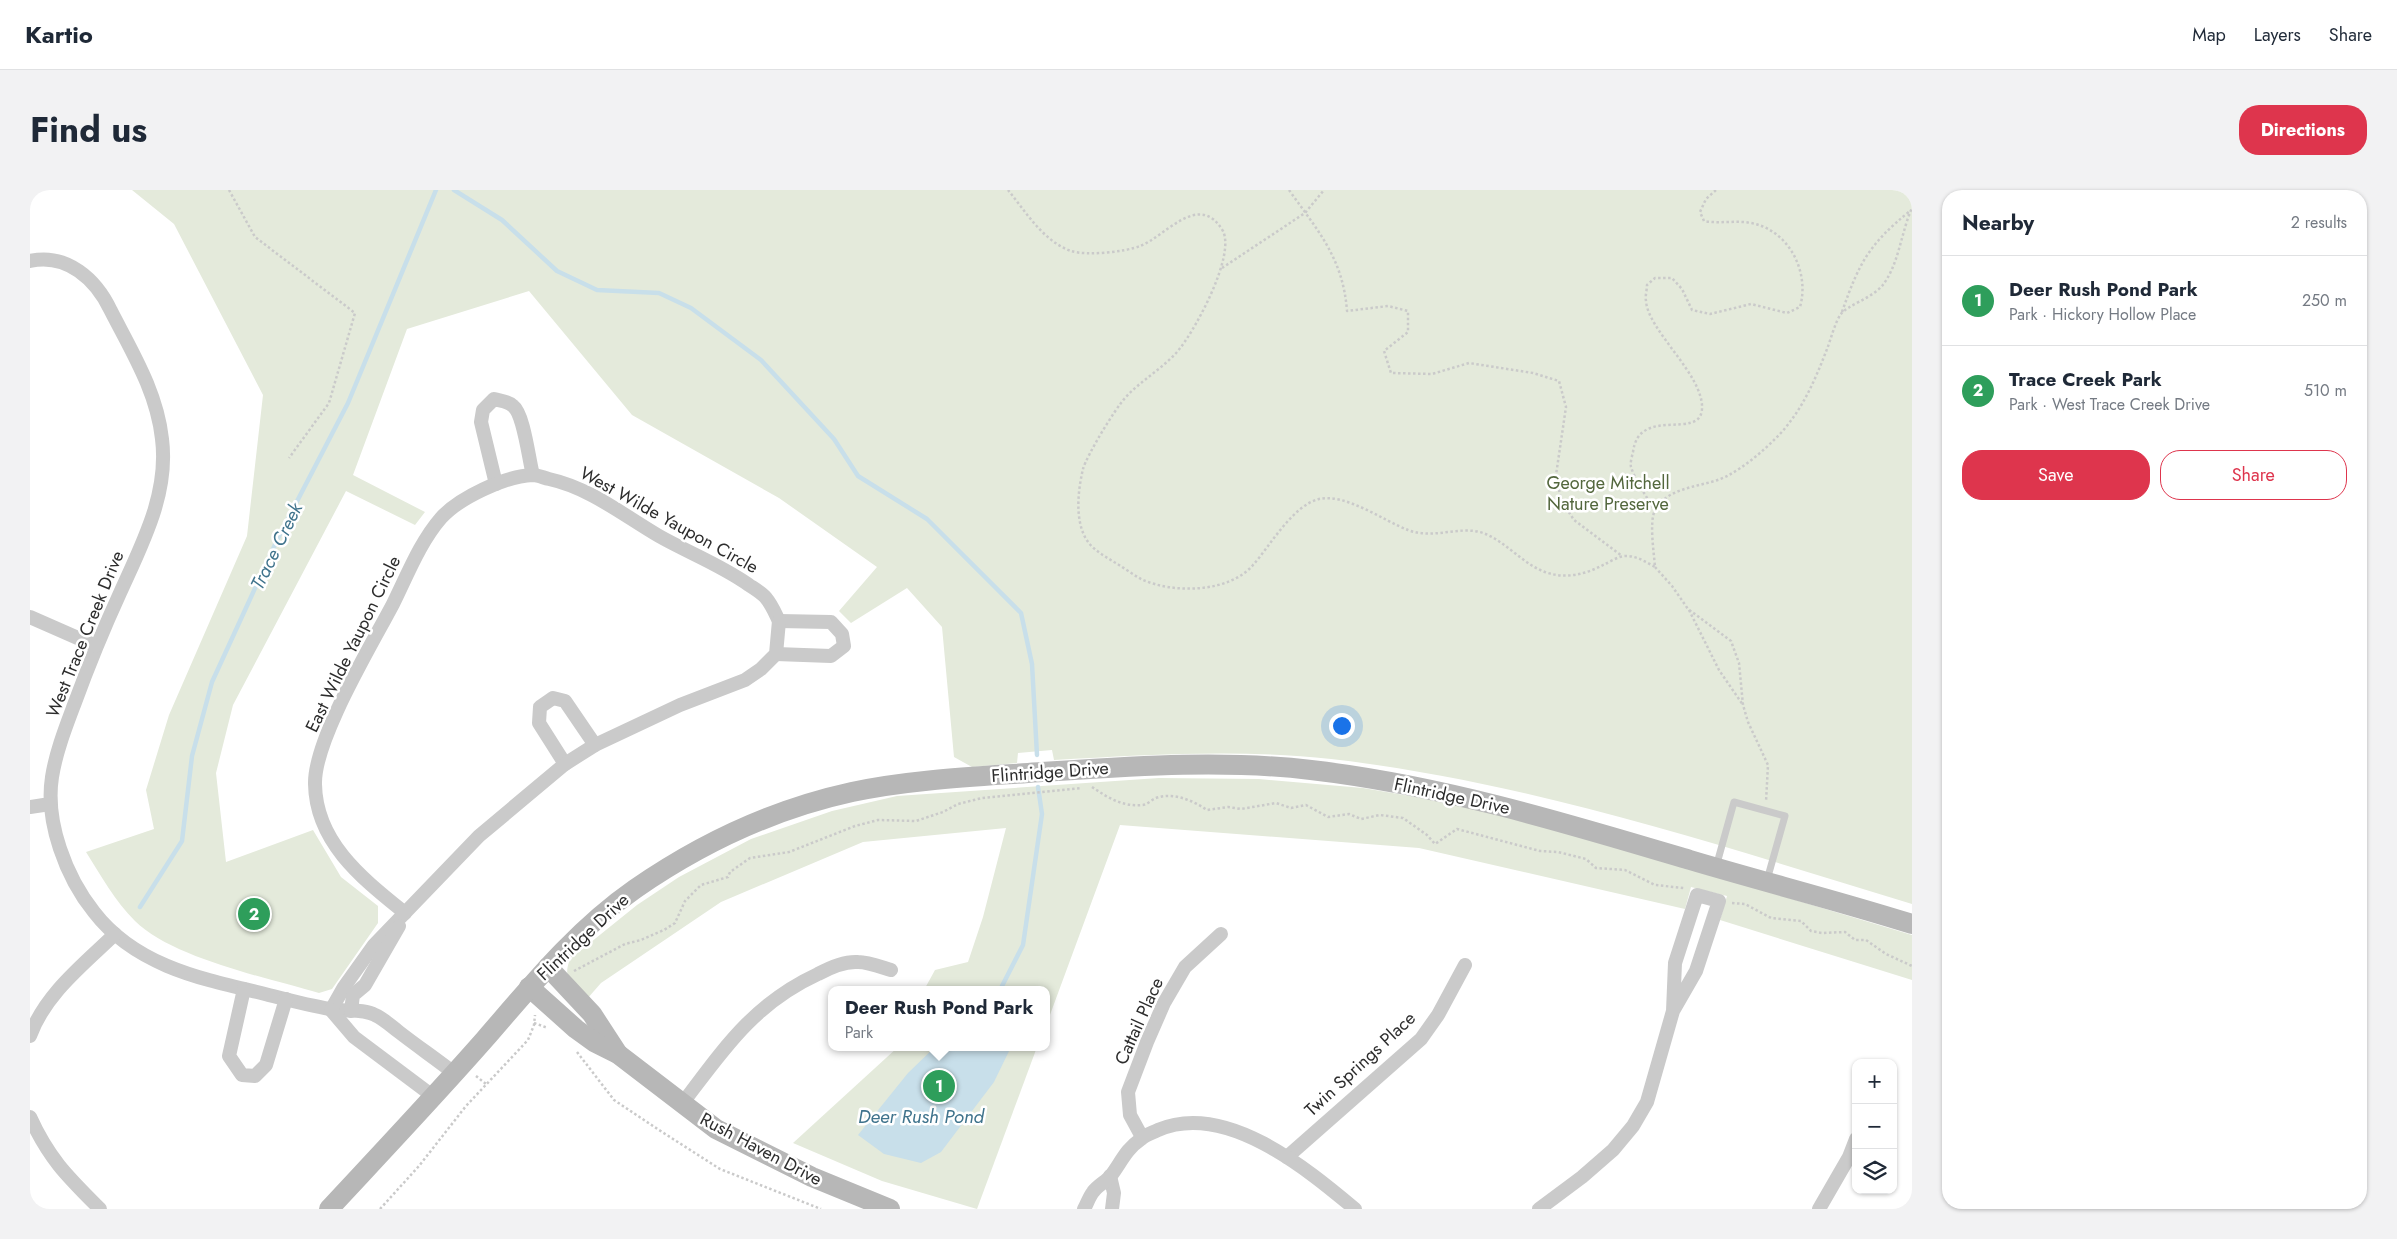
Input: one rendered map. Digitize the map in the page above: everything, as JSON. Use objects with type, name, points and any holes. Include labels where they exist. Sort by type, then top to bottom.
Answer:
[{"type":"street","name":"West Trace Creek Drive","points":[[30,261],[54,259],[75,268],[92,281],[106,299],[150,388],[163,441],[163,468],[159,496],[148,530],[96,646],[58,749],[52,778],[50,804],[57,837],[78,887],[94,912],[115,934],[164,966],[201,979],[331,1010],[373,1013],[454,1073]]},
{"type":"street","points":[[496,484],[481,422],[483,410],[494,399],[507,402],[515,407],[521,421],[533,476]]},
{"type":"street","name":"West Wilde Yaupon Circle","points":[[496,484],[533,476],[569,484],[603,501],[659,536],[735,575],[766,598],[779,620]]},
{"type":"street","name":"East Wilde Yaupon Circle","points":[[405,913],[348,865],[329,837],[319,810],[315,783],[319,764],[334,717],[428,536],[442,518],[460,502],[496,484]]},
{"type":"street","points":[[30,617],[96,646]]},
{"type":"street","points":[[434,1096],[354,1037],[331,1010],[344,987],[374,945],[479,836],[565,764],[595,745],[680,705],[745,680],[761,669],[776,654],[779,620],[831,622],[842,634],[844,646],[831,656],[776,654]]},
{"type":"street","points":[[565,764],[539,723],[540,707],[553,698],[565,701],[595,745]]},
{"type":"street","name":"Flintridge Drive","points":[[329,1209],[454,1073],[536,994],[610,908],[676,863],[733,833],[776,814],[850,792],[887,786],[1004,774],[1139,766],[1265,766],[1314,770],[1474,798],[1551,818],[1912,924]]},
{"type":"street","points":[[30,808],[50,804]]},
{"type":"street","points":[[1539,1209],[1582,1178],[1613,1150],[1633,1126],[1647,1102],[1673,1011],[1696,970],[1719,901],[1697,895],[1674,963],[1673,1011]]},
{"type":"street","points":[[351,1011],[353,996],[365,985],[386,951],[405,913]]},
{"type":"street","points":[[30,1036],[34,1017],[46,1006],[64,983],[115,934]]},
{"type":"street","name":"Cattail Place","points":[[1142,1137],[1130,1115],[1128,1092],[1147,1042],[1164,1003],[1185,967],[1221,934]]},
{"type":"street","points":[[682,1104],[726,1046],[754,1015],[779,994],[830,968],[857,962],[891,970]]},
{"type":"street","name":"Twin Springs Place","points":[[1286,1157],[1421,1039],[1438,1015],[1465,965]]},
{"type":"street","name":"Rush Haven Drive","points":[[554,974],[592,1014],[618,1054]]},
{"type":"street","points":[[244,989],[229,1056],[242,1075],[255,1076],[266,1065],[286,999]]},
{"type":"street","name":"Rush Haven Drive","points":[[536,994],[594,1042],[618,1054],[716,1129],[812,1177],[890,1209]]},
{"type":"street","points":[[30,1117],[42,1144],[60,1169],[100,1209]]},
{"type":"street","points":[[1084,1209],[1093,1192],[1110,1176],[1120,1160],[1142,1137],[1168,1126],[1188,1122],[1208,1123],[1241,1134],[1286,1157],[1355,1209]]},
{"type":"street","points":[[1820,1209],[1852,1149]]},
{"type":"street","points":[[1110,1176],[1114,1192],[1112,1209]]},
{"type":"lane","points":[[1716,867],[1734,802],[1786,816],[1766,882]]},
{"type":"path","points":[[228,190],[256,237],[354,313],[329,403],[289,458]]},
{"type":"path","points":[[1008,190],[1044,234],[1070,251],[1087,253],[1128,250],[1144,246],[1175,220],[1192,212],[1206,214],[1219,223],[1225,236],[1222,268],[1200,320],[1179,350],[1124,399],[1084,465],[1079,490],[1079,514],[1085,537],[1095,550],[1142,580],[1170,587],[1215,588],[1232,581],[1250,569],[1300,508],[1321,498],[1333,499],[1370,510],[1409,530],[1433,535],[1465,531],[1484,534],[1547,573],[1570,576],[1589,573],[1622,556],[1636,557],[1655,567],[1672,586],[1688,609],[1720,670],[1743,706]]},
{"type":"path","points":[[1289,190],[1335,257],[1345,290],[1347,311],[1388,306],[1408,311],[1408,332],[1384,351],[1391,373],[1432,374],[1468,362],[1533,373],[1559,381],[1566,407],[1556,475],[1560,500],[1574,520],[1622,556]]},
{"type":"path","points":[[1222,268],[1305,213],[1324,190]]},
{"type":"path","points":[[1655,511],[1631,467],[1634,444],[1643,431],[1657,425],[1684,426],[1699,417],[1702,408],[1696,385],[1652,317],[1646,302],[1647,285],[1655,278],[1672,278],[1682,289],[1692,310],[1710,314],[1751,304],[1787,313],[1800,307],[1804,292],[1802,274],[1795,257],[1786,242],[1770,228],[1750,222],[1718,223],[1704,221],[1700,212],[1706,199],[1716,190]]},
{"type":"path","points":[[1842,313],[1872,296],[1883,284],[1912,209]]},
{"type":"path","points":[[1655,567],[1653,522],[1655,511],[1665,498],[1677,492],[1727,476],[1743,467],[1774,440],[1789,423],[1804,401],[1842,313],[1855,274],[1864,257],[1894,224],[1912,209]]},
{"type":"path","points":[[1688,609],[1731,641],[1739,663],[1743,706],[1748,722],[1768,765],[1765,811]]},
{"type":"path","points":[[1091,786],[1118,803],[1127,804],[1144,805],[1153,799],[1169,795],[1197,803],[1207,810],[1228,807],[1241,809],[1276,803],[1291,808],[1306,805],[1328,817],[1349,814],[1361,819],[1380,815],[1403,818],[1427,835],[1435,844],[1457,829],[1540,851],[1558,852],[1586,859],[1596,868],[1625,870],[1655,884],[1685,889],[1697,895]]},
{"type":"path","points":[[554,974],[567,973],[584,967],[625,944],[641,940],[675,923],[685,901],[701,885],[728,877],[730,872],[750,858],[788,852],[855,826],[878,820],[916,821],[943,812],[958,804],[982,798],[1060,792],[1083,788]]},
{"type":"path","points":[[1719,901],[1745,904],[1771,918],[1801,921],[1811,931],[1822,933],[1845,932],[1855,940],[1866,940],[1886,954],[1912,966]]},
{"type":"path","points":[[380,1209],[419,1166],[466,1106],[528,1040],[534,1023],[536,994]]},
{"type":"path","points":[[534,1023],[553,1030]]},
{"type":"path","points":[[572,1048],[614,1100],[659,1130],[720,1169],[822,1209]]},
{"type":"green space","name":"George Mitchell Nature Preserve","points":[[132,190],[1912,190],[1912,904],[1624,818],[1479,783],[1405,769],[1331,759],[1262,754],[1192,754],[1054,760],[1052,750],[1018,753],[1017,763],[972,767],[954,757],[942,627],[907,588],[851,623],[839,611],[877,567],[779,498],[632,415],[529,291],[407,329],[353,475],[425,512],[415,525],[346,491],[233,705],[216,773],[226,862],[313,830],[341,877],[378,906],[378,923],[332,989],[319,993],[196,956],[172,946],[151,934],[135,921],[115,897],[86,852],[154,829],[146,790],[169,715],[247,536],[263,395],[174,224]]},
{"type":"green space","points":[[1159,778],[1259,779],[1363,788],[1445,802],[1539,823],[1912,935],[1912,980],[1720,920],[1727,896],[1691,887],[1685,909],[1419,848],[1120,825],[1050,1015],[1050,986],[926,986],[935,970],[968,962],[983,917],[1006,828],[863,842],[721,902],[601,983],[587,999],[570,982],[567,972],[570,959],[637,905],[679,877],[751,839],[832,811],[897,796]]},
{"type":"green space","points":[[894,1051],[1036,1051],[977,1209],[882,1181],[793,1143]]},
{"type":"water","name":"Deer Rush Pond","points":[[931,1051],[1009,1051],[994,1082],[941,1152],[921,1163],[884,1154],[858,1135],[908,1073]]},
{"type":"waterway","name":"Trace Creek","points":[[140,907],[182,841],[192,756],[212,682],[279,536],[348,403],[436,190]]},
{"type":"waterway","points":[[454,190],[502,220],[557,271],[597,290],[659,293],[691,308],[761,360],[834,439],[858,476],[927,519],[1021,613],[1032,664],[1037,755]]},
{"type":"waterway","points":[[1002,986],[1023,945],[1042,814],[1038,787]]},
{"type":"place","name":"Trace Creek Park","points":[[254,914]]},
{"type":"place","name":"Deer Rush Pond Park","points":[[939,1086]]}]
